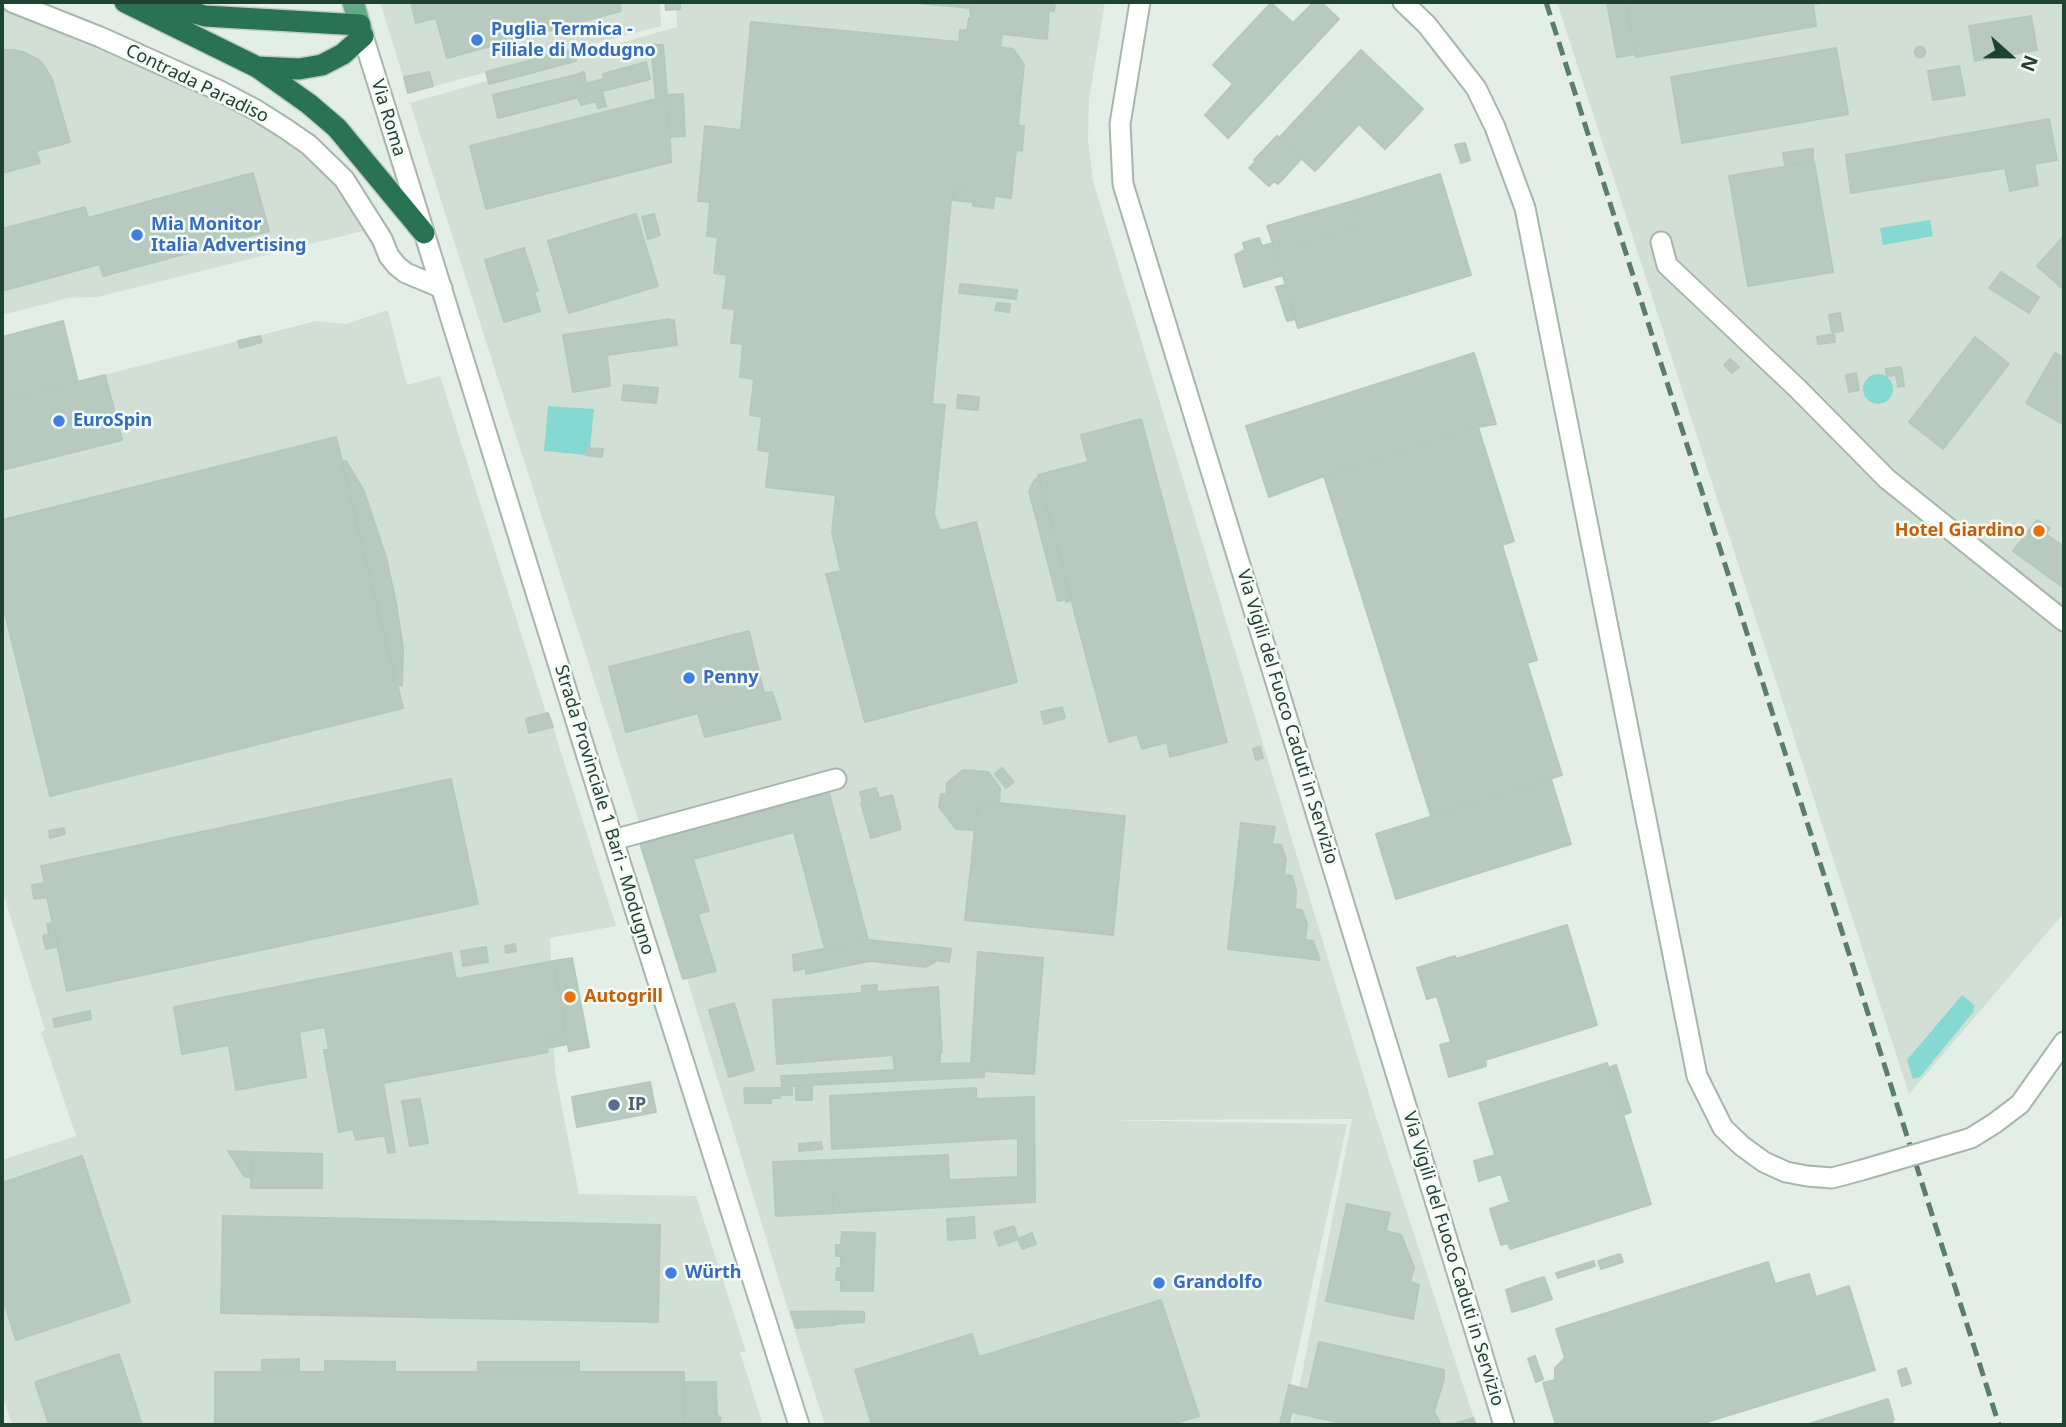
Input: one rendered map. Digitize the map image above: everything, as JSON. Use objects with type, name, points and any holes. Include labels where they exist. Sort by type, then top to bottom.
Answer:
[{"type":"highway","points":[[125,2],[257,66],[309,104],[337,128],[424,233]]},
{"type":"highway","points":[[155,2],[205,16],[361,30]]},
{"type":"highway","points":[[225,16],[251,2]]},
{"type":"highway","points":[[257,66],[299,69],[322,65],[343,54],[361,30]]},
{"type":"main road","name":"Via Roma","points":[[352,2],[361,30]]},
{"type":"street","name":"Contrada Paradiso","points":[[12,2],[100,37],[218,90],[286,129],[309,145],[344,179],[397,266],[442,288]]},
{"type":"street","name":"Via Vigili del Fuoco Caduti in Servizio","points":[[1140,2],[1120,124],[1123,184],[1504,1425]]},
{"type":"street","points":[[1403,2],[1427,25],[1476,88],[1505,152],[1525,208],[1697,1076],[1723,1128],[1763,1162],[1787,1172],[1832,1178],[1971,1138],[2020,1104],[2064,1042]]},
{"type":"street","name":"Via Roma","points":[[361,30],[424,233]]},
{"type":"street","name":"Strada Provinciale 1 Bari - Modugno","points":[[424,233],[799,1425]]},
{"type":"street","points":[[1661,242],[1667,265],[1797,388],[1887,479],[2064,621]]},
{"type":"street","points":[[613,840],[836,779]]},
{"type":"shaded area","points":[[380,2],[660,2],[661,26],[408,93]]},
{"type":"shaded area","points":[[676,2],[1105,2],[1089,100],[1088,140],[1093,181],[1374,1111],[1476,1425],[1292,1425],[1352,1119],[1101,1120],[1347,1124],[1282,1425],[825,1425],[642,831],[410,103],[677,27]]},
{"type":"shaded area","points":[[1557,2],[2064,2],[2064,913],[1909,1094]]},
{"type":"shaded area","points":[[2,9],[196,91],[248,115],[294,142],[337,185],[363,231],[97,297],[68,298],[2,315]]},
{"type":"shaded area","points":[[388,310],[407,385],[440,376],[616,926],[550,938],[555,1072],[579,1194],[696,1196],[746,1352],[740,1352],[763,1425],[12,1425],[2,1393],[2,1160],[76,1136],[41,1032],[45,1030],[2,889],[2,401],[316,321],[346,324]]},
{"type":"water","points":[[1930,220],[1933,236],[1883,245],[1880,228]]},
{"type":"water","points":[[1878,374],[1884,375],[1892,383],[1892,395],[1884,403],[1878,404],[1872,403],[1864,395],[1863,389],[1864,383],[1872,375]]},
{"type":"water","points":[[548,406],[594,409],[590,448],[587,448],[586,455],[544,451]]},
{"type":"water","points":[[1962,995],[1975,1006],[1974,1011],[1920,1077],[1913,1079],[1907,1060]]},
{"type":"building","name":"Puglia Termica - Filiale di Modugno","points":[[411,2],[619,2],[621,11],[447,58],[436,18],[416,23]]},
{"type":"building","points":[[665,2],[680,2],[680,9],[666,10]]},
{"type":"building","points":[[907,2],[1055,2],[1054,11],[1049,10],[1047,39],[1002,34],[1000,47],[1013,49],[1024,64],[1018,125],[1024,126],[1022,151],[1016,150],[1011,198],[995,196],[995,193],[952,190],[932,404],[945,405],[934,514],[940,531],[976,522],[1017,682],[865,722],[826,574],[841,571],[832,532],[836,495],[766,487],[770,452],[758,450],[762,417],[750,415],[754,379],[740,377],[743,344],[731,343],[735,309],[723,308],[727,275],[714,273],[718,237],[707,236],[710,202],[698,201],[705,126],[741,130],[751,22],[959,42],[960,30],[967,31],[971,18],[970,8]]},
{"type":"building","points":[[1314,2],[1321,2],[1339,19],[1228,138],[1205,115],[1233,84],[1213,65],[1271,3],[1293,23]]},
{"type":"building","points":[[1607,2],[1626,2],[1636,54],[1617,57]]},
{"type":"building","points":[[1626,2],[1829,2],[1813,4],[1816,26],[1636,57]]},
{"type":"building","points":[[2031,16],[2037,50],[1975,61],[1969,26]]},
{"type":"building","points":[[651,45],[663,45],[667,95],[683,94],[685,136],[670,137],[668,96],[656,99]]},
{"type":"building","points":[[1920,46],[1926,52],[1920,58],[1914,52]]},
{"type":"building","points":[[1836,48],[1848,114],[1682,143],[1671,77]]},
{"type":"building","points":[[573,49],[576,61],[489,84],[486,72]]},
{"type":"building","points":[[2,50],[23,52],[39,60],[45,67],[52,79],[70,142],[36,151],[40,163],[2,173]]},
{"type":"building","points":[[1361,50],[1423,109],[1385,149],[1359,124],[1315,171],[1279,138]]},
{"type":"building","points":[[646,62],[650,79],[498,118],[493,95],[579,74],[581,85],[604,79],[603,74]]},
{"type":"building","points":[[1959,66],[1965,95],[1933,100],[1928,71]]},
{"type":"building","points":[[429,72],[433,86],[408,93],[404,77]]},
{"type":"building","points":[[584,72],[586,84],[581,85],[579,74]]},
{"type":"building","points":[[602,91],[606,106],[598,108],[596,101],[581,105],[578,97]]},
{"type":"building","points":[[668,96],[671,162],[486,209],[470,146]]},
{"type":"building","points":[[2049,119],[2057,160],[2034,164],[2038,185],[2010,191],[2005,168],[1851,193],[1846,155]]},
{"type":"building","points":[[1277,136],[1302,158],[1278,184],[1274,181],[1269,186],[1249,168]]},
{"type":"building","points":[[1465,143],[1470,160],[1461,163],[1455,145]]},
{"type":"building","points":[[1813,149],[1813,160],[1785,165],[1783,153]]},
{"type":"building","points":[[1814,162],[1833,272],[1748,286],[1729,176]]},
{"type":"building","points":[[253,173],[269,231],[103,276],[100,264],[2,291],[2,229],[85,207],[88,218]]},
{"type":"building","points":[[1440,174],[1471,275],[1298,328],[1276,252],[1361,226],[1353,201]]},
{"type":"building","points":[[954,190],[995,193],[993,208],[953,200]]},
{"type":"building","points":[[1353,201],[1361,226],[1276,252],[1267,226]]},
{"type":"building","points":[[636,214],[658,286],[569,313],[548,241]]},
{"type":"building","points":[[654,214],[660,235],[648,239],[642,217]]},
{"type":"building","points":[[2064,236],[2064,290],[2037,266]]},
{"type":"building","points":[[1259,238],[1262,246],[1273,243],[1283,275],[1244,287],[1235,255],[1245,250],[1243,243]]},
{"type":"building","points":[[524,248],[538,291],[534,292],[540,311],[504,322],[485,260]]},
{"type":"building","points":[[2001,272],[2039,297],[2029,313],[1989,288]]},
{"type":"building","points":[[960,284],[1017,290],[1016,299],[959,293]]},
{"type":"building","points":[[1285,285],[1296,319],[1287,321],[1276,287]]},
{"type":"building","points":[[997,303],[1010,304],[1009,312],[995,310]]},
{"type":"building","points":[[1840,313],[1843,331],[1832,332],[1829,315]]},
{"type":"building","points":[[674,320],[677,345],[607,355],[610,386],[573,392],[563,335]]},
{"type":"building","points":[[63,321],[78,382],[2,401],[2,337]]},
{"type":"building","points":[[1834,334],[1835,342],[1818,344],[1817,337]]},
{"type":"building","points":[[260,336],[262,342],[240,348],[238,341]]},
{"type":"building","points":[[1975,337],[2009,364],[1943,449],[1909,422]]},
{"type":"building","points":[[1474,353],[1496,424],[1478,427],[1324,476],[1269,497],[1246,426]]},
{"type":"building","points":[[2055,353],[2064,358],[2064,365],[2060,368],[2050,362]]},
{"type":"building","points":[[1730,359],[1739,367],[1732,373],[1724,365]]},
{"type":"building","points":[[2050,362],[2060,368],[2064,367],[2064,389],[2042,375]]},
{"type":"building","points":[[1901,367],[1904,386],[1898,387],[1896,375],[1887,376],[1886,369]]},
{"type":"building","points":[[1856,373],[1859,390],[1849,392],[1846,375]]},
{"type":"building","name":"EuroSpin","points":[[105,375],[122,440],[2,470],[2,401]]},
{"type":"building","points":[[2042,376],[2064,389],[2064,425],[2026,403]]},
{"type":"building","points":[[624,385],[658,388],[656,403],[622,400]]},
{"type":"building","points":[[958,395],[979,397],[978,410],[957,408]]},
{"type":"building","points":[[1141,419],[1227,742],[1170,757],[1167,742],[1142,749],[1137,734],[1109,742],[1038,475],[1088,462],[1081,435]]},
{"type":"building","points":[[1478,427],[1514,541],[1502,545],[1537,660],[1527,663],[1562,775],[1431,816],[1324,476]]},
{"type":"building","points":[[336,437],[403,708],[50,796],[2,601],[2,520]]},
{"type":"building","points":[[587,448],[603,449],[602,457],[586,455]]},
{"type":"building","points":[[341,461],[346,461],[364,491],[386,557],[403,648],[402,685],[396,686]]},
{"type":"building","points":[[1039,478],[1072,600],[1066,602],[1065,599],[1058,601],[1029,491],[1035,479]]},
{"type":"building","points":[[2037,520],[2050,528],[2046,534],[2064,547],[2064,588],[2013,551],[2023,539],[2020,536],[2023,532],[2026,534]]},
{"type":"building","points":[[749,631],[764,693],[772,692],[781,719],[705,737],[698,713],[626,732],[609,667]]},
{"type":"building","points":[[1062,707],[1065,718],[1044,724],[1041,712]]},
{"type":"building","points":[[548,713],[553,727],[529,733],[526,719]]},
{"type":"building","points":[[1260,747],[1263,758],[1256,760],[1253,749]]},
{"type":"building","points":[[1002,768],[1014,782],[1006,788],[995,774]]},
{"type":"building","points":[[963,770],[988,772],[1000,788],[999,803],[978,801],[974,830],[956,829],[939,807],[941,794],[946,795],[947,783]]},
{"type":"building","points":[[451,779],[478,904],[67,991],[47,897],[34,899],[32,885],[45,883],[41,866]]},
{"type":"building","points":[[1551,779],[1571,844],[1396,899],[1376,834]]},
{"type":"building","points":[[876,788],[879,798],[863,803],[860,792]]},
{"type":"building","points":[[829,793],[868,940],[825,949],[794,832],[693,859],[709,911],[698,914],[716,971],[683,979],[640,843]]},
{"type":"building","points":[[892,795],[901,829],[871,838],[861,803]]},
{"type":"building","points":[[978,801],[1125,816],[1113,935],[965,920]]},
{"type":"building","points":[[1241,823],[1275,827],[1272,844],[1281,845],[1286,859],[1284,875],[1292,876],[1296,891],[1295,909],[1302,910],[1307,924],[1305,940],[1313,941],[1320,960],[1228,949]]},
{"type":"building","points":[[64,828],[65,834],[50,838],[49,831]]},
{"type":"building","points":[[53,923],[58,946],[46,949],[43,936],[49,934],[47,924]]},
{"type":"building","points":[[1567,925],[1597,1025],[1485,1060],[1486,1066],[1449,1077],[1440,1045],[1451,1042],[1437,996],[1427,999],[1417,968]]},
{"type":"building","points":[[868,940],[937,947],[935,962],[926,967],[870,961],[806,974],[806,968],[794,971],[793,955]]},
{"type":"building","points":[[515,944],[516,951],[506,953],[505,946]]},
{"type":"building","points":[[486,947],[488,962],[463,966],[461,951]]},
{"type":"building","points":[[937,947],[951,949],[949,962],[935,960]]},
{"type":"building","points":[[978,952],[1043,958],[1034,1074],[984,1071],[984,1077],[807,1085],[807,1075],[895,1070],[893,1055],[777,1064],[773,1000],[862,993],[862,986],[877,985],[877,992],[938,987],[942,1053],[940,1064],[971,1063]]},
{"type":"building","points":[[451,953],[456,979],[554,961],[566,1032],[544,1036],[548,1052],[383,1083],[392,1134],[356,1140],[353,1129],[339,1132],[324,1050],[329,1050],[325,1027],[299,1032],[306,1077],[236,1090],[229,1045],[182,1054],[174,1007]]},
{"type":"building","name":"Autogrill","points":[[572,958],[589,1047],[569,1051],[554,961]]},
{"type":"building","points":[[734,1003],[754,1070],[729,1077],[709,1010]]},
{"type":"building","points":[[90,1011],[91,1019],[55,1027],[53,1019]]},
{"type":"building","points":[[566,1032],[568,1044],[547,1048],[544,1036]]},
{"type":"building","points":[[1607,1063],[1651,1204],[1510,1249],[1508,1243],[1501,1245],[1490,1209],[1510,1202],[1501,1174],[1479,1181],[1474,1161],[1495,1155],[1479,1103]]},
{"type":"building","points":[[1616,1065],[1631,1112],[1623,1115],[1608,1068]]},
{"type":"building","points":[[807,1075],[807,1085],[782,1087],[781,1076]]},
{"type":"building","name":"IP","points":[[650,1082],[656,1112],[577,1127],[572,1097]]},
{"type":"building","points":[[812,1085],[812,1100],[796,1100],[796,1086]]},
{"type":"building","points":[[792,1086],[792,1095],[782,1095],[782,1087]]},
{"type":"building","points":[[744,1088],[780,1088],[780,1098],[771,1098],[771,1103],[745,1103]]},
{"type":"building","points":[[976,1088],[976,1099],[1034,1097],[1035,1202],[834,1213],[831,1160],[948,1155],[949,1180],[1018,1177],[1018,1138],[832,1149],[830,1096]]},
{"type":"building","points":[[420,1099],[428,1143],[410,1146],[402,1101]]},
{"type":"building","points":[[392,1134],[395,1152],[388,1153],[385,1135]]},
{"type":"building","points":[[821,1142],[822,1149],[799,1151],[799,1144]]},
{"type":"building","points":[[228,1151],[251,1152],[251,1178],[244,1176]]},
{"type":"building","points":[[251,1152],[322,1154],[322,1188],[251,1188]]},
{"type":"building","points":[[82,1156],[130,1302],[16,1340],[2,1296],[2,1183]]},
{"type":"building","points":[[831,1160],[834,1213],[776,1216],[773,1162]]},
{"type":"building","points":[[1347,1204],[1390,1213],[1386,1231],[1401,1235],[1414,1267],[1410,1282],[1419,1285],[1413,1319],[1326,1301]]},
{"type":"building","points":[[223,1216],[660,1225],[658,1322],[221,1313]]},
{"type":"building","points":[[974,1217],[975,1238],[948,1240],[947,1219]]},
{"type":"building","points":[[1014,1226],[1018,1239],[999,1246],[994,1232]]},
{"type":"building","points":[[842,1232],[875,1233],[873,1291],[841,1291],[841,1280],[836,1280],[837,1268],[841,1268],[841,1256],[836,1256],[836,1245],[841,1245]]},
{"type":"building","points":[[1032,1233],[1036,1244],[1022,1249],[1018,1239]]},
{"type":"building","points":[[1620,1254],[1623,1262],[1601,1269],[1598,1261]]},
{"type":"building","points":[[1594,1261],[1595,1266],[1558,1278],[1556,1273]]},
{"type":"building","points":[[1768,1262],[1775,1284],[1809,1274],[1816,1297],[1849,1286],[1875,1370],[1697,1425],[1556,1425],[1543,1383],[1555,1380],[1555,1368],[1565,1358],[1556,1329]]},
{"type":"building","points":[[1544,1277],[1552,1299],[1532,1306],[1525,1283]]},
{"type":"building","points":[[1525,1283],[1532,1306],[1512,1312],[1506,1290]]},
{"type":"building","points":[[1161,1300],[1199,1416],[1169,1425],[872,1425],[855,1370],[972,1334],[979,1357]]},
{"type":"building","points":[[834,1311],[864,1312],[864,1322],[835,1324]]},
{"type":"building","points":[[834,1311],[835,1325],[796,1328],[791,1312]]},
{"type":"building","points":[[1319,1342],[1444,1370],[1434,1412],[1441,1425],[1350,1425],[1292,1412],[1289,1425],[1280,1424],[1289,1385],[1308,1390]]},
{"type":"building","points":[[119,1354],[142,1425],[49,1425],[35,1382]]},
{"type":"building","points":[[1535,1356],[1543,1379],[1536,1382],[1528,1359]]},
{"type":"building","points":[[299,1359],[299,1372],[262,1372],[262,1360]]},
{"type":"building","points":[[325,1361],[395,1362],[395,1372],[684,1372],[684,1425],[215,1425],[215,1372],[325,1372]]},
{"type":"building","points":[[478,1362],[579,1362],[579,1372],[478,1372]]},
{"type":"building","points":[[1906,1368],[1911,1383],[1902,1386],[1898,1371]]},
{"type":"building","points":[[684,1382],[716,1382],[717,1415],[721,1418],[719,1424],[684,1425]]},
{"type":"building","points":[[1888,1399],[1893,1425],[1806,1425]]},
{"type":"building","points":[[1473,1418],[1476,1425],[1451,1425]]},
{"type":"railway","points":[[1546,2],[1999,1425]]},
{"type":"place","name":"Puglia Termica - Filiale di Modugno","points":[[477,40]]},
{"type":"place","name":"Mia Monitor Italia Advertising","points":[[137,235]]},
{"type":"place","name":"EuroSpin","points":[[59,421]]},
{"type":"place","name":"Hotel Giardino","points":[[2039,531]]},
{"type":"place","name":"Penny","points":[[689,678]]},
{"type":"place","name":"Autogrill","points":[[570,997]]},
{"type":"place","name":"IP","points":[[614,1105]]},
{"type":"place","name":"Würth","points":[[671,1273]]},
{"type":"place","name":"Grandolfo","points":[[1159,1283]]}]
